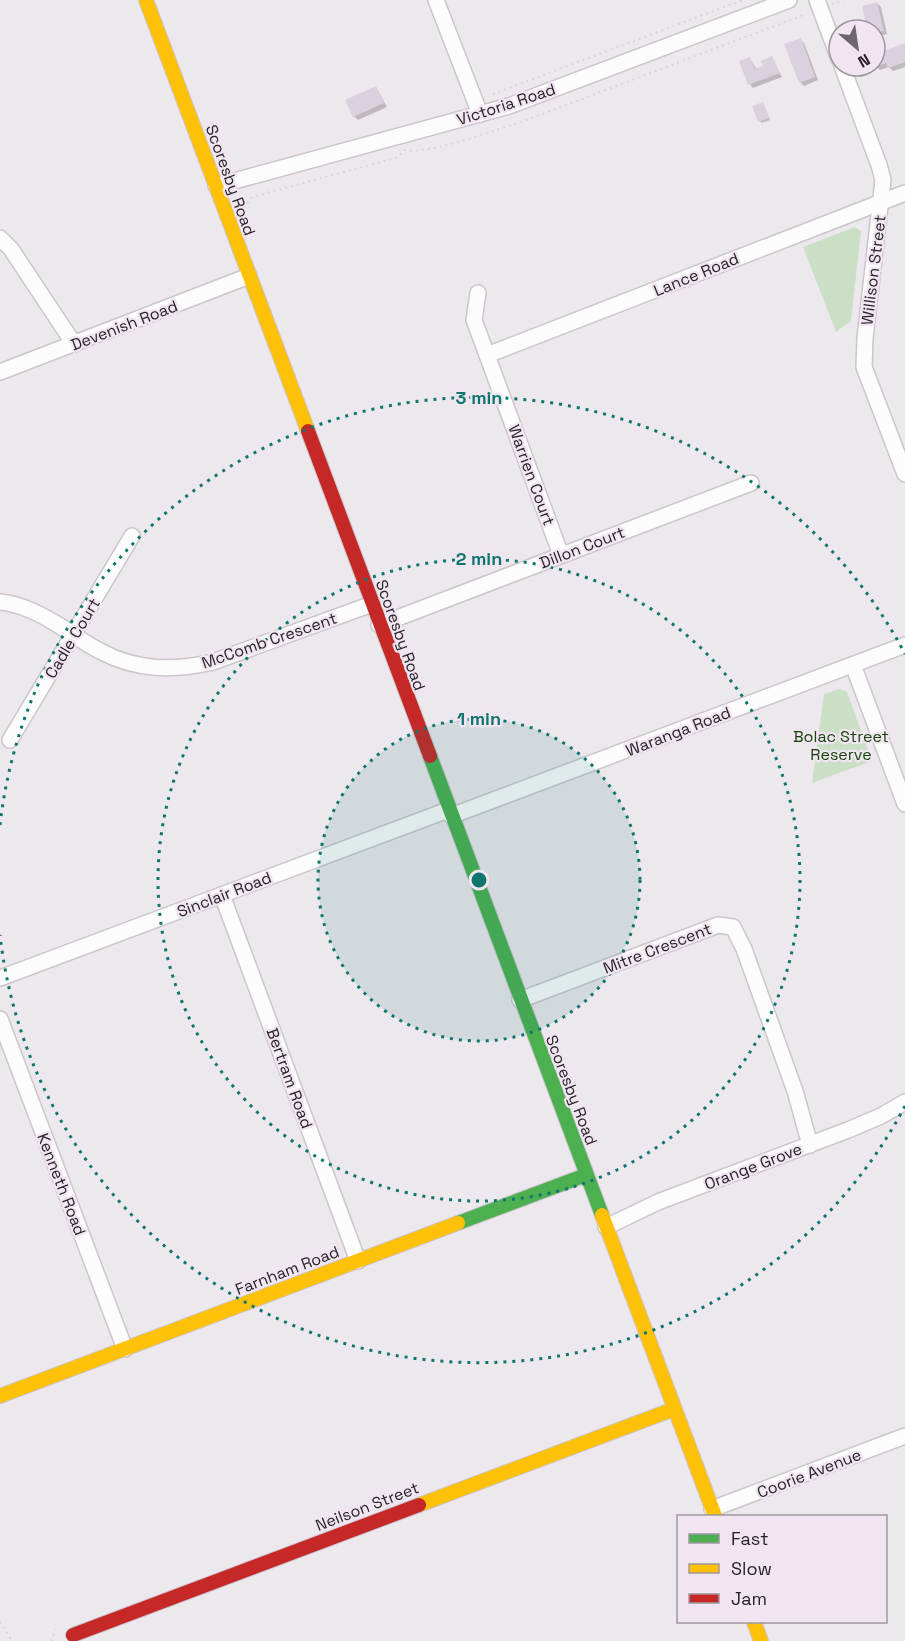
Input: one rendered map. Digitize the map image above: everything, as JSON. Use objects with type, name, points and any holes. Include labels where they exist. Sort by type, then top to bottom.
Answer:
[{"type":"main road","name":"Scoresby Road","points":[[146,0],[713,1513]]},
{"type":"main road","name":"Farnham Road","points":[[0,1396],[586,1175]]},
{"type":"main road","name":"Neilson Street","points":[[73,1635],[674,1409]]},
{"type":"main road","points":[[754,1623],[761,1641]]},
{"type":"street","points":[[436,0],[480,114]]},
{"type":"street","name":"Victoria Road","points":[[216,186],[509,106],[789,0]]},
{"type":"street","points":[[817,0],[827,27]]},
{"type":"street","name":"Willison Street","points":[[846,78],[883,180],[865,338],[864,367],[898,435],[905,474]]},
{"type":"street","name":"Lance Road","points":[[487,355],[905,193]]},
{"type":"street","points":[[0,238],[11,249],[74,344]]},
{"type":"street","name":"Devenish Road","points":[[0,372],[249,276]]},
{"type":"street","name":"Warrien Court","points":[[478,293],[474,321],[561,555]]},
{"type":"street","name":"Dillon Court","points":[[379,625],[751,483]]},
{"type":"street","name":"Cadle Court","points":[[10,740],[75,635],[132,536]]},
{"type":"street","name":"McComb Crescent","points":[[0,602],[34,612],[100,651],[124,661],[161,668],[187,668],[213,662],[372,604]]},
{"type":"street","name":"Waranga Road","points":[[450,813],[905,645]]},
{"type":"street","points":[[853,665],[905,804]]},
{"type":"street","name":"Sinclair Road","points":[[0,978],[450,813]]},
{"type":"street","name":"Bertram Road","points":[[222,895],[358,1261]]},
{"type":"street","name":"Mitre Crescent","points":[[520,1000],[718,925],[733,927],[744,949],[814,1143]]},
{"type":"street","name":"Kenneth Road","points":[[0,1019],[125,1349]]},
{"type":"street","name":"Orange Grove","points":[[604,1222],[848,1131],[905,1102]]},
{"type":"street","name":"Orange Grove","points":[[848,1131],[882,1123],[905,1111]]},
{"type":"street","name":"Coorie Avenue","points":[[713,1513],[905,1436]]},
{"type":"path","points":[[488,96],[742,0]]},
{"type":"path","points":[[833,4],[844,0]]},
{"type":"path","points":[[0,1622],[14,1641]]},
{"type":"green space","points":[[855,227],[861,231],[851,321],[836,332],[803,247]]},
{"type":"green space","name":"Bolac Street Reserve","points":[[839,689],[847,692],[872,761],[812,783],[824,694]]},
{"type":"building","points":[[877,2],[881,18],[865,18],[862,6]]},
{"type":"building","points":[[801,38],[815,77],[799,83],[784,44]]},
{"type":"building","points":[[905,43],[905,62],[888,68],[887,50]]},
{"type":"building","points":[[772,56],[780,73],[748,85],[739,61],[750,57],[755,69],[763,66],[761,61]]},
{"type":"building","points":[[376,86],[384,103],[353,117],[345,100]]},
{"type":"building","points":[[763,102],[769,118],[758,122],[752,106]]},
{"type":"traffic: fast","points":[[430,756],[602,1215]]},
{"type":"traffic: fast","points":[[458,1223],[586,1175]]},
{"type":"traffic: slow","points":[[146,0],[308,431]]},
{"type":"traffic: slow","points":[[602,1215],[715,1515]]},
{"type":"traffic: slow","points":[[0,1396],[458,1223]]},
{"type":"traffic: slow","points":[[419,1505],[674,1409]]},
{"type":"traffic: slow","points":[[754,1623],[761,1641]]},
{"type":"traffic: jam","points":[[308,431],[430,756]]},
{"type":"traffic: jam","points":[[73,1635],[419,1505]]}]
